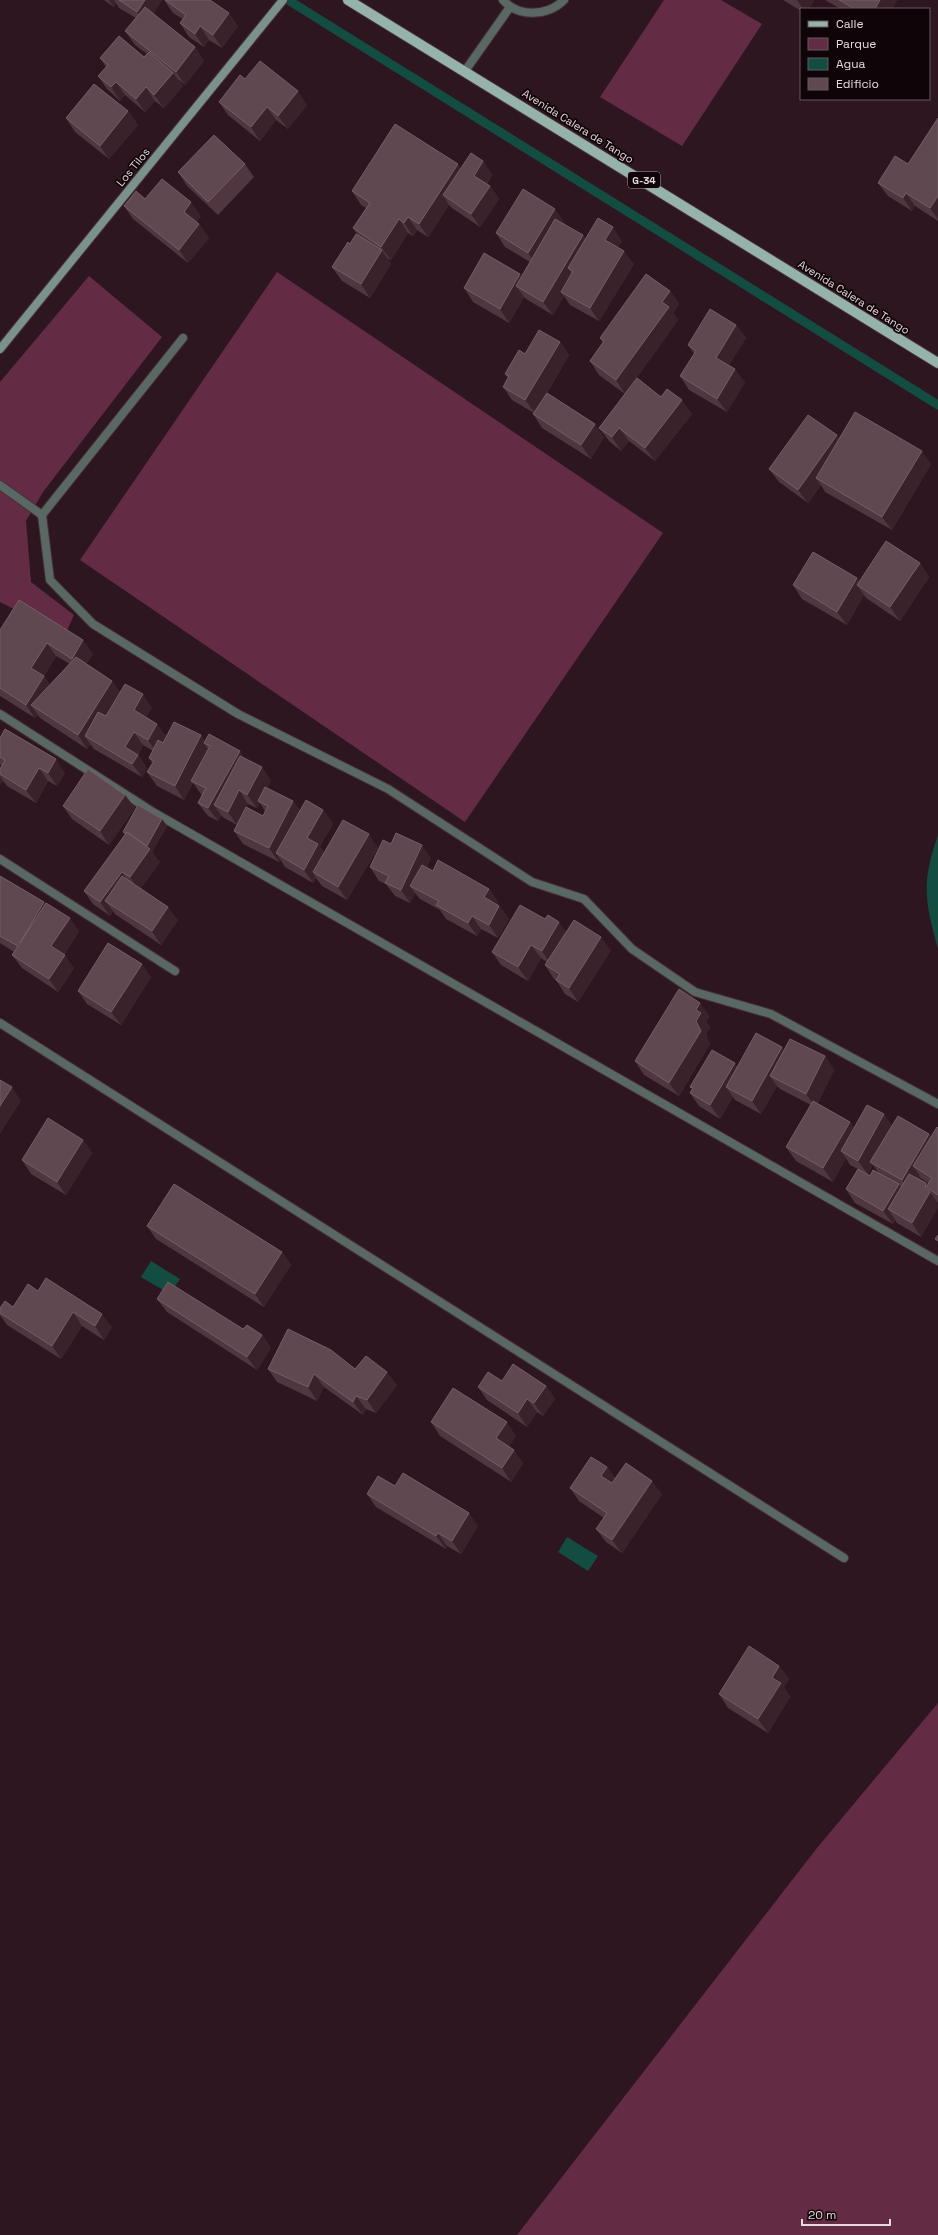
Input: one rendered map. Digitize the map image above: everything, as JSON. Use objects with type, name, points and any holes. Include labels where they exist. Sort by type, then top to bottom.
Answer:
[{"type":"main road","name":"Avenida Calera de Tango","points":[[348,0],[938,363]]},
{"type":"street","name":"Los Tilos","points":[[0,349],[283,0]]},
{"type":"street","points":[[503,0],[510,7],[525,13],[543,12],[558,7],[564,0]]},
{"type":"street","points":[[465,71],[510,7]]},
{"type":"street","points":[[184,338],[42,515],[50,580],[93,624],[238,714],[388,789],[532,882],[584,899],[632,950],[696,992],[771,1014],[938,1104]]},
{"type":"street","points":[[0,485],[42,515]]},
{"type":"street","points":[[0,714],[153,812],[938,1261]]},
{"type":"street","points":[[0,859],[175,971]]},
{"type":"street","points":[[0,1023],[844,1558]]},
{"type":"green space","points":[[664,0],[721,0],[762,24],[682,146],[600,97]]},
{"type":"green space","points":[[277,272],[663,533],[465,822],[80,560]]},
{"type":"green space","points":[[89,276],[162,337],[43,492],[26,521],[31,582],[74,615],[65,635],[0,602],[0,382]]},
{"type":"green space","points":[[938,1703],[938,2235],[517,2235],[817,1848]]},
{"type":"water","points":[[938,835],[938,949],[930,918],[927,880],[929,866]]},
{"type":"water","points":[[151,1261],[180,1279],[170,1294],[141,1277]]},
{"type":"water","points":[[567,1537],[598,1556],[588,1571],[558,1552]]},
{"type":"building","points":[[119,0],[145,0],[137,12]]},
{"type":"building","points":[[165,0],[210,0],[229,13],[213,35],[200,26],[195,34],[180,23],[186,15]]},
{"type":"building","points":[[839,0],[880,0],[876,8],[853,8]]},
{"type":"building","points":[[145,7],[195,47],[176,72],[125,31]]},
{"type":"building","points":[[119,36],[144,57],[149,52],[173,73],[154,95],[146,87],[136,99],[116,82],[111,87],[98,76],[108,65],[100,58]]},
{"type":"building","points":[[260,61],[298,91],[278,116],[267,107],[251,127],[219,102],[240,75],[245,79]]},
{"type":"building","points":[[94,84],[128,111],[100,146],[66,118]]},
{"type":"building","points":[[938,118],[938,196],[930,208],[906,193],[903,198],[878,183],[895,156],[908,164]]},
{"type":"building","points":[[395,124],[458,164],[419,224],[408,217],[404,223],[399,219],[381,247],[353,228],[370,203],[352,191]]},
{"type":"building","points":[[214,135],[245,164],[208,202],[178,172]]},
{"type":"building","points":[[471,153],[483,161],[474,176],[490,186],[471,214],[443,195]]},
{"type":"building","points":[[162,179],[191,202],[184,212],[199,224],[179,250],[124,206],[136,191],[145,199]]},
{"type":"building","points":[[523,189],[555,209],[528,253],[496,233]]},
{"type":"building","points":[[598,218],[613,227],[605,240],[624,251],[590,308],[561,292],[573,271],[568,268]]},
{"type":"building","points":[[555,219],[583,235],[543,302],[516,286]]},
{"type":"building","points":[[356,234],[382,250],[361,284],[332,267],[348,242],[350,244]]},
{"type":"building","points":[[484,253],[520,274],[500,309],[464,288]]},
{"type":"building","points":[[646,274],[670,291],[662,302],[669,307],[616,380],[590,361],[604,341],[600,338]]},
{"type":"building","points":[[710,309],[736,325],[716,358],[735,369],[717,399],[680,376],[696,351],[688,345]]},
{"type":"building","points":[[539,330],[560,342],[525,400],[503,387],[509,376],[505,374],[519,350],[525,354]]},
{"type":"building","points":[[637,378],[661,397],[667,389],[682,400],[645,448],[619,428],[612,437],[599,428]]},
{"type":"building","points":[[547,393],[595,424],[581,445],[533,414]]},
{"type":"building","points":[[855,412],[922,451],[882,517],[816,478]]},
{"type":"building","points":[[808,415],[837,435],[798,490],[769,469]]},
{"type":"building","points":[[886,541],[920,563],[890,607],[857,585]]},
{"type":"building","points":[[813,552],[857,578],[837,612],[793,585]]},
{"type":"building","points":[[19,600],[83,640],[72,659],[47,643],[31,668],[44,676],[26,705],[0,688],[0,630]]},
{"type":"building","points":[[76,657],[112,681],[78,735],[31,705]]},
{"type":"building","points":[[125,684],[143,694],[134,710],[157,724],[148,740],[134,732],[125,747],[138,755],[132,764],[85,736],[98,712],[106,716]]},
{"type":"building","points":[[174,722],[201,735],[175,786],[147,772],[154,761],[149,758],[158,740],[163,743]]},
{"type":"building","points":[[5,729],[56,759],[48,773],[39,768],[26,790],[0,774],[0,769],[5,760],[0,757],[0,738]]},
{"type":"building","points":[[209,734],[240,751],[208,808],[198,803],[206,788],[191,781],[210,746],[204,743]]},
{"type":"building","points":[[240,756],[262,767],[247,795],[239,790],[228,812],[214,805]]},
{"type":"building","points":[[88,769],[125,795],[100,831],[63,806]]},
{"type":"building","points":[[265,787],[293,801],[269,848],[234,831],[246,807],[263,816],[268,806],[258,801]]},
{"type":"building","points":[[306,800],[323,810],[307,838],[318,844],[304,870],[276,853]]},
{"type":"building","points":[[138,805],[162,819],[147,846],[127,832],[126,834],[123,832]]},
{"type":"building","points":[[343,820],[369,834],[338,887],[313,872]]},
{"type":"building","points":[[127,832],[150,849],[130,877],[122,872],[100,902],[84,891]]},
{"type":"building","points":[[396,833],[422,845],[401,890],[385,883],[389,876],[370,867],[383,840],[391,844]]},
{"type":"building","points":[[438,860],[489,889],[484,897],[499,906],[489,925],[472,916],[468,923],[436,905],[439,901],[410,886],[422,865],[433,871]]},
{"type":"building","points":[[0,876],[44,902],[20,943],[46,903],[70,918],[51,946],[65,955],[49,979],[12,955],[18,946],[0,936]]},
{"type":"building","points":[[122,876],[168,907],[152,931],[105,901]]},
{"type":"building","points":[[520,905],[545,919],[548,915],[559,922],[542,951],[531,945],[518,967],[492,952]]},
{"type":"building","points":[[574,920],[601,937],[569,988],[556,980],[560,974],[545,965]]},
{"type":"building","points":[[108,943],[142,964],[111,1012],[78,991]]},
{"type":"building","points":[[679,989],[700,1003],[696,1010],[701,1013],[696,1021],[701,1031],[669,1083],[635,1061]]},
{"type":"building","points":[[756,1033],[782,1047],[752,1101],[726,1087]]},
{"type":"building","points":[[790,1039],[825,1056],[806,1094],[770,1076]]},
{"type":"building","points":[[712,1050],[735,1063],[710,1105],[690,1093],[693,1088],[690,1087]]},
{"type":"building","points":[[0,1080],[12,1087],[0,1106]]},
{"type":"building","points":[[813,1101],[850,1122],[823,1168],[786,1147]]},
{"type":"building","points":[[867,1105],[884,1114],[858,1161],[841,1151]]},
{"type":"building","points":[[898,1116],[929,1134],[902,1180],[870,1162]]},
{"type":"building","points":[[48,1118],[83,1140],[57,1182],[22,1160]]},
{"type":"building","points":[[937,1127],[938,1195],[926,1187],[932,1178],[913,1166]]},
{"type":"building","points":[[858,1169],[870,1176],[873,1170],[899,1184],[883,1211],[846,1189]]},
{"type":"building","points":[[909,1174],[926,1183],[925,1188],[930,1192],[912,1223],[888,1209]]},
{"type":"building","points":[[174,1184],[282,1252],[255,1294],[147,1226]]},
{"type":"building","points":[[46,1278],[102,1314],[95,1326],[73,1312],[52,1346],[0,1313],[0,1308],[5,1301],[13,1307],[28,1284],[38,1291]]},
{"type":"building","points":[[168,1282],[243,1329],[247,1325],[262,1335],[247,1357],[157,1299]]},
{"type":"building","points":[[288,1329],[331,1350],[355,1369],[366,1356],[387,1372],[367,1400],[356,1396],[353,1402],[314,1374],[308,1387],[268,1369]]},
{"type":"building","points":[[513,1364],[546,1386],[534,1403],[527,1399],[518,1413],[478,1387],[488,1372],[502,1381]]},
{"type":"building","points":[[453,1388],[507,1422],[496,1438],[514,1450],[502,1468],[431,1422]]},
{"type":"building","points":[[591,1457],[607,1467],[601,1476],[612,1483],[626,1463],[652,1481],[612,1540],[596,1529],[607,1513],[570,1488]]},
{"type":"building","points":[[403,1473],[469,1513],[452,1541],[438,1533],[436,1536],[367,1494],[378,1476],[395,1486]]},
{"type":"building","points":[[749,1646],[779,1666],[772,1678],[781,1683],[758,1719],[719,1694]]},
{"type":"waterway","points":[[288,0],[938,405]]}]
